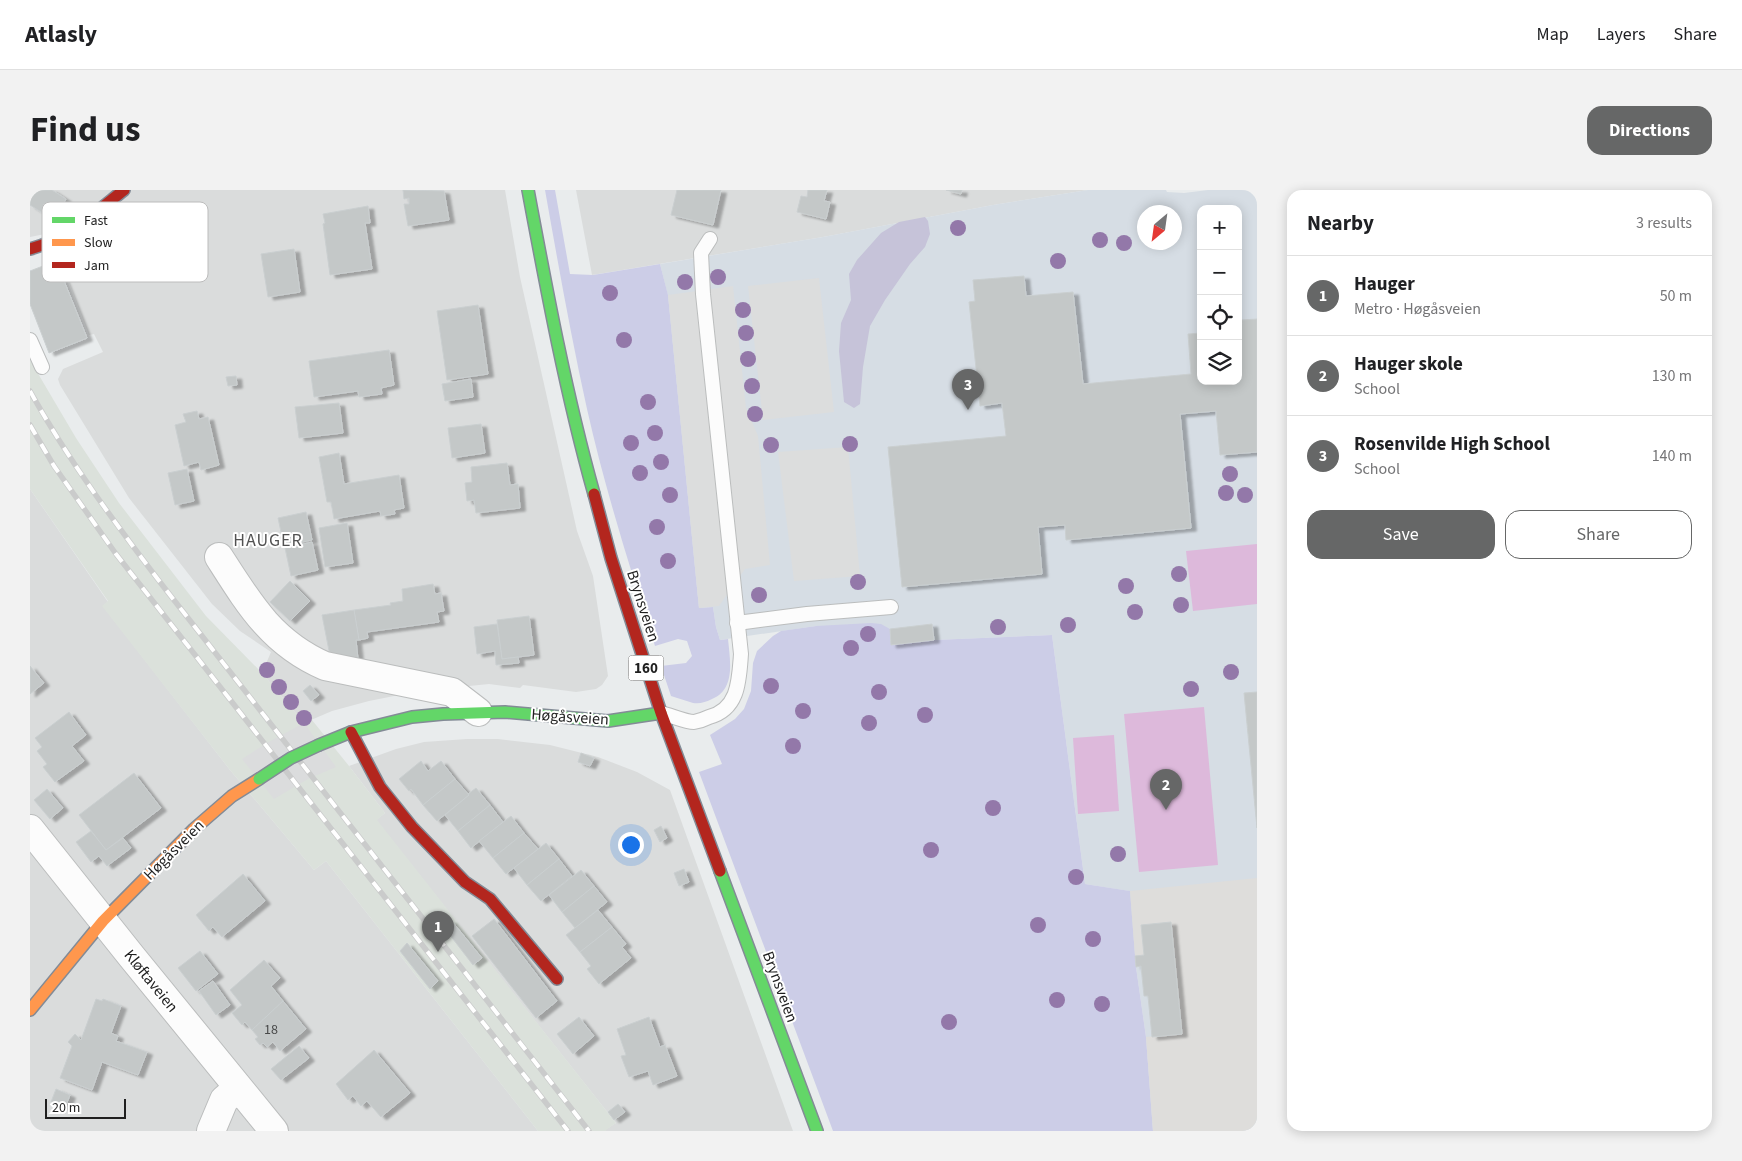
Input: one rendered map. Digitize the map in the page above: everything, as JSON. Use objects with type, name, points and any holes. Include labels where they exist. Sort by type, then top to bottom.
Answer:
[{"type":"street","points":[[109,202],[124,190]]},
{"type":"street","name":"Brynsveien","points":[[528,190],[554,330],[583,456],[611,558],[661,712],[817,1131]]},
{"type":"street","points":[[218,557],[256,612],[282,640],[306,658],[325,666],[452,692],[478,712]]},
{"type":"street","name":"Høgåsveien","points":[[30,1010],[103,921],[194,829],[232,796],[291,758],[351,732],[412,717],[478,712],[534,714],[608,721],[661,712]]},
{"type":"street","points":[[351,732],[380,787],[412,827],[466,882],[490,899],[557,979]]},
{"type":"street","name":"Kløftaveien","points":[[30,829],[274,1131]]},
{"type":"street","points":[[212,1131],[224,1100],[238,1088]]},
{"type":"lane","points":[[661,712],[694,722],[718,715],[726,709],[739,681],[741,654],[700,253],[710,239]]},
{"type":"lane","points":[[30,340],[42,367]]},
{"type":"lane","points":[[737,623],[807,614],[891,607]]},
{"type":"shaded area","points":[[30,190],[505,190],[520,277],[577,531],[593,576],[608,676],[602,685],[596,689],[576,692],[523,685],[520,688],[489,684],[419,691],[332,711],[304,723],[262,673],[271,652],[240,631],[212,604],[129,498],[58,379],[63,369],[103,352],[94,334],[89,335],[69,282],[208,282],[208,202],[42,202],[42,235],[30,237]]},
{"type":"shaded area","points":[[545,190],[555,190],[570,274],[593,275],[660,264],[668,295],[699,608],[713,607],[720,640],[728,639],[729,647],[730,673],[725,688],[720,694],[705,702],[693,703],[671,696],[661,666],[686,663],[692,656],[687,641],[678,639],[655,646],[636,587],[610,499],[587,409]]},
{"type":"shaded area","points":[[576,190],[1088,190],[993,205],[823,237],[592,275]]},
{"type":"shaded area","points":[[1088,190],[1166,190],[1167,192],[1184,193],[1208,190],[1257,190],[1257,1131],[1153,1131],[1146,1037],[1136,967],[1129,891],[1085,884],[1052,635],[934,640],[891,645],[816,626],[720,640],[713,607],[699,608],[668,296],[660,264],[823,237],[993,205]]},
{"type":"shaded area","points":[[925,217],[928,221],[930,234],[925,247],[910,264],[870,326],[863,367],[860,404],[854,408],[844,402],[839,351],[841,323],[851,300],[849,274],[857,260],[881,233],[899,222]]},
{"type":"shaded area","points":[[819,278],[834,412],[763,420],[748,286]]},
{"type":"shaded area","points":[[733,286],[746,408],[758,436],[770,565],[745,569],[719,606],[699,608],[668,295]]},
{"type":"shaded area","points":[[30,360],[76,438],[119,503],[206,616],[262,673],[304,723],[312,720],[349,766],[385,813],[377,820],[616,1123],[606,1131],[538,1131],[326,861],[314,870],[230,770],[102,606],[108,601],[30,489]]},
{"type":"shaded area","points":[[848,447],[860,576],[794,581],[778,452]]},
{"type":"shaded area","points":[[30,489],[108,602],[103,606],[230,770],[314,870],[326,861],[538,1131],[30,1131]]},
{"type":"shaded area","points":[[1257,544],[1257,604],[1193,611],[1186,551]]},
{"type":"shaded area","points":[[881,624],[890,629],[891,645],[934,640],[1052,635],[1085,884],[1130,891],[1136,967],[1146,1037],[1153,1131],[833,1131],[699,772],[722,764],[710,735],[735,719],[744,709],[751,691],[753,663],[757,651],[773,636],[781,631],[816,626]]},
{"type":"shaded area","points":[[1204,707],[1218,865],[1139,872],[1124,714]]},
{"type":"shaded area","points":[[1114,735],[1119,811],[1078,814],[1073,738]]},
{"type":"shaded area","points":[[498,739],[550,745],[598,757],[637,772],[670,790],[793,1131],[605,1130],[616,1123],[376,820],[385,813],[349,766],[396,749],[424,742]]},
{"type":"shaded area","points":[[1257,878],[1257,1131],[1153,1131],[1146,1037],[1182,1033],[1171,923],[1144,955],[1135,956],[1130,891]]},
{"type":"pier","points":[[304,723],[336,767],[308,779],[274,799],[242,759]]},
{"type":"building","points":[[30,190],[52,190],[66,199],[64,202],[42,202],[42,212],[30,205]]},
{"type":"building","points":[[403,190],[444,191],[449,220],[408,226],[404,204],[409,204],[409,198],[404,199]]},
{"type":"building","points":[[677,190],[721,190],[713,225],[671,215]]},
{"type":"building","points":[[808,190],[827,190],[824,201],[830,202],[826,219],[797,212],[801,196],[807,197]]},
{"type":"building","points":[[946,190],[962,190],[961,194]]},
{"type":"building","points":[[368,206],[370,223],[365,223],[372,269],[330,275],[323,214]]},
{"type":"building","points":[[294,249],[300,292],[268,297],[261,254]]},
{"type":"building","points":[[42,266],[42,282],[64,282],[87,338],[49,353],[30,304],[30,271]]},
{"type":"building","points":[[1024,276],[1026,296],[1073,292],[1083,384],[1191,374],[1188,334],[1197,333],[1197,385],[1242,385],[1242,320],[1257,319],[1257,452],[1220,455],[1216,411],[1180,414],[1191,528],[1066,540],[1065,525],[1038,527],[1042,574],[902,587],[888,447],[1006,436],[1002,403],[980,406],[969,302],[975,301],[973,280]]},
{"type":"building","points":[[478,305],[488,374],[447,380],[437,311]]},
{"type":"building","points":[[389,350],[394,385],[381,388],[382,394],[359,397],[358,391],[314,397],[309,361]]},
{"type":"building","points":[[236,376],[237,385],[228,386],[226,377]]},
{"type":"building","points":[[471,379],[473,397],[445,401],[442,384]]},
{"type":"building","points":[[339,403],[343,433],[299,438],[295,407]]},
{"type":"building","points":[[197,411],[199,419],[208,417],[219,465],[201,470],[199,462],[184,466],[175,425],[186,422],[183,414]]},
{"type":"building","points":[[481,424],[485,453],[452,458],[448,428]]},
{"type":"building","points":[[339,453],[344,484],[399,475],[404,508],[394,510],[395,514],[381,516],[380,511],[334,519],[331,502],[327,502],[319,457]]},
{"type":"building","points":[[507,463],[510,485],[518,484],[520,508],[476,513],[474,500],[467,501],[465,483],[472,482],[471,467]]},
{"type":"building","points":[[187,469],[194,501],[175,505],[168,473]]},
{"type":"building","points":[[306,512],[312,540],[284,546],[278,518]]},
{"type":"building","points":[[347,523],[353,563],[325,567],[319,528]]},
{"type":"building","points":[[312,542],[318,570],[291,576],[285,548]]},
{"type":"building","points":[[290,581],[310,601],[290,621],[270,602]]},
{"type":"building","points":[[433,584],[435,594],[441,593],[444,611],[437,612],[439,622],[367,632],[368,638],[359,640],[354,610],[391,605],[390,603],[403,601],[402,589]]},
{"type":"building","points":[[354,610],[359,640],[356,640],[358,659],[330,656],[322,615]]},
{"type":"building","points":[[529,616],[534,655],[502,659],[497,620]]},
{"type":"building","points":[[497,624],[502,659],[518,657],[519,663],[496,665],[495,651],[477,654],[474,627]]},
{"type":"building","points":[[932,624],[934,640],[891,645],[890,629]]},
{"type":"building","points":[[30,666],[44,683],[30,694]]},
{"type":"building","points":[[310,685],[319,695],[311,701],[303,691]]},
{"type":"building","points":[[1257,692],[1257,828],[1244,693]]},
{"type":"building","points":[[69,712],[86,735],[72,746],[84,761],[55,782],[43,767],[47,764],[37,751],[42,747],[35,738]]},
{"type":"building","points":[[581,753],[594,758],[590,766],[578,762]]},
{"type":"building","points":[[421,761],[428,771],[441,761],[455,779],[423,805],[411,789],[409,791],[399,779]]},
{"type":"building","points":[[134,773],[161,808],[106,850],[79,815]]},
{"type":"building","points":[[455,779],[469,795],[437,821],[423,805]]},
{"type":"building","points":[[476,788],[490,805],[458,831],[445,815]]},
{"type":"building","points":[[47,789],[63,808],[50,819],[34,800]]},
{"type":"building","points":[[490,805],[503,822],[471,848],[458,831]]},
{"type":"building","points":[[511,816],[524,833],[493,858],[479,841]]},
{"type":"building","points":[[661,826],[667,838],[660,842],[654,830]]},
{"type":"building","points":[[91,831],[106,850],[123,838],[131,848],[107,866],[99,856],[91,862],[76,842]]},
{"type":"building","points":[[524,833],[538,849],[506,874],[493,858]]},
{"type":"building","points":[[546,843],[559,859],[527,885],[514,868]]},
{"type":"building","points":[[559,859],[572,876],[541,901],[527,885]]},
{"type":"building","points":[[684,869],[689,882],[679,886],[674,873]]},
{"type":"building","points":[[581,870],[594,886],[562,912],[549,895]]},
{"type":"building","points":[[243,874],[265,901],[222,937],[213,927],[209,931],[196,915]]},
{"type":"building","points":[[594,886],[607,902],[575,928],[562,912]]},
{"type":"building","points":[[598,910],[612,927],[580,952],[566,935]]},
{"type":"building","points":[[494,919],[557,1001],[536,1018],[472,936]]},
{"type":"building","points":[[451,920],[482,958],[473,965],[443,926]]},
{"type":"building","points":[[1171,922],[1182,1034],[1152,1037],[1148,996],[1144,996],[1141,966],[1136,967],[1135,956],[1144,955],[1141,925]]},
{"type":"building","points":[[612,927],[626,944],[622,947],[631,958],[599,984],[587,969],[591,966],[580,952]]},
{"type":"building","points":[[407,943],[438,981],[430,989],[400,951]]},
{"type":"building","points":[[200,951],[218,974],[196,991],[178,968]]},
{"type":"building","points":[[264,960],[280,978],[271,986],[283,1001],[252,1030],[245,1022],[242,1025],[232,1013],[242,1005],[230,990]]},
{"type":"building","points":[[213,981],[230,1005],[216,1015],[199,991]]},
{"type":"building","points":[[96,999],[102,1001],[103,999],[121,1006],[111,1033],[118,1036],[116,1041],[147,1052],[138,1075],[102,1062],[92,1090],[60,1078],[72,1046],[68,1042],[75,1034],[81,1040]]},
{"type":"building","points":[[283,1001],[306,1029],[280,1051],[273,1042],[267,1047],[263,1043],[260,1045],[255,1039],[258,1037],[252,1030]]},
{"type":"building","points":[[579,1017],[594,1036],[573,1054],[557,1034]]},
{"type":"building","points":[[649,1017],[660,1047],[665,1045],[677,1076],[653,1085],[648,1071],[629,1077],[621,1056],[626,1055],[617,1029]]},
{"type":"building","points":[[299,1046],[309,1058],[281,1080],[271,1069]]},
{"type":"building","points":[[374,1050],[410,1093],[381,1117],[367,1101],[361,1106],[353,1096],[348,1100],[336,1084]]},
{"type":"building","points":[[56,1089],[70,1095],[65,1108],[51,1102]]},
{"type":"building","points":[[618,1104],[625,1112],[614,1120],[608,1112]]},
{"type":"railway","points":[[30,391],[76,466],[163,586],[589,1131]]},
{"type":"railway","points":[[30,425],[54,466],[116,554],[568,1131]]},
{"type":"traffic: fast","points":[[528,190],[566,381],[594,494]]},
{"type":"traffic: fast","points":[[319,745],[351,732],[412,717],[443,714],[505,712],[608,721],[661,713]]},
{"type":"traffic: fast","points":[[259,779],[291,758],[319,745]]},
{"type":"traffic: fast","points":[[720,871],[817,1131]]},
{"type":"traffic: slow","points":[[30,1010],[103,921],[194,829],[232,796],[259,779]]},
{"type":"traffic: jam","points":[[109,202],[124,190]]},
{"type":"traffic: jam","points":[[30,249],[42,245]]},
{"type":"traffic: jam","points":[[594,494],[611,558],[661,713],[720,871]]},
{"type":"traffic: jam","points":[[351,732],[380,787],[412,827],[465,882],[490,899],[557,979]]},
{"type":"place","name":"Rosenvilde High School","points":[[968,410]]},
{"type":"place","name":"Hauger skole","points":[[1166,810]]},
{"type":"place","name":"Hauger","points":[[438,952]]},
{"type":"district","name":"HAUGER","points":[[268,540]]}]
